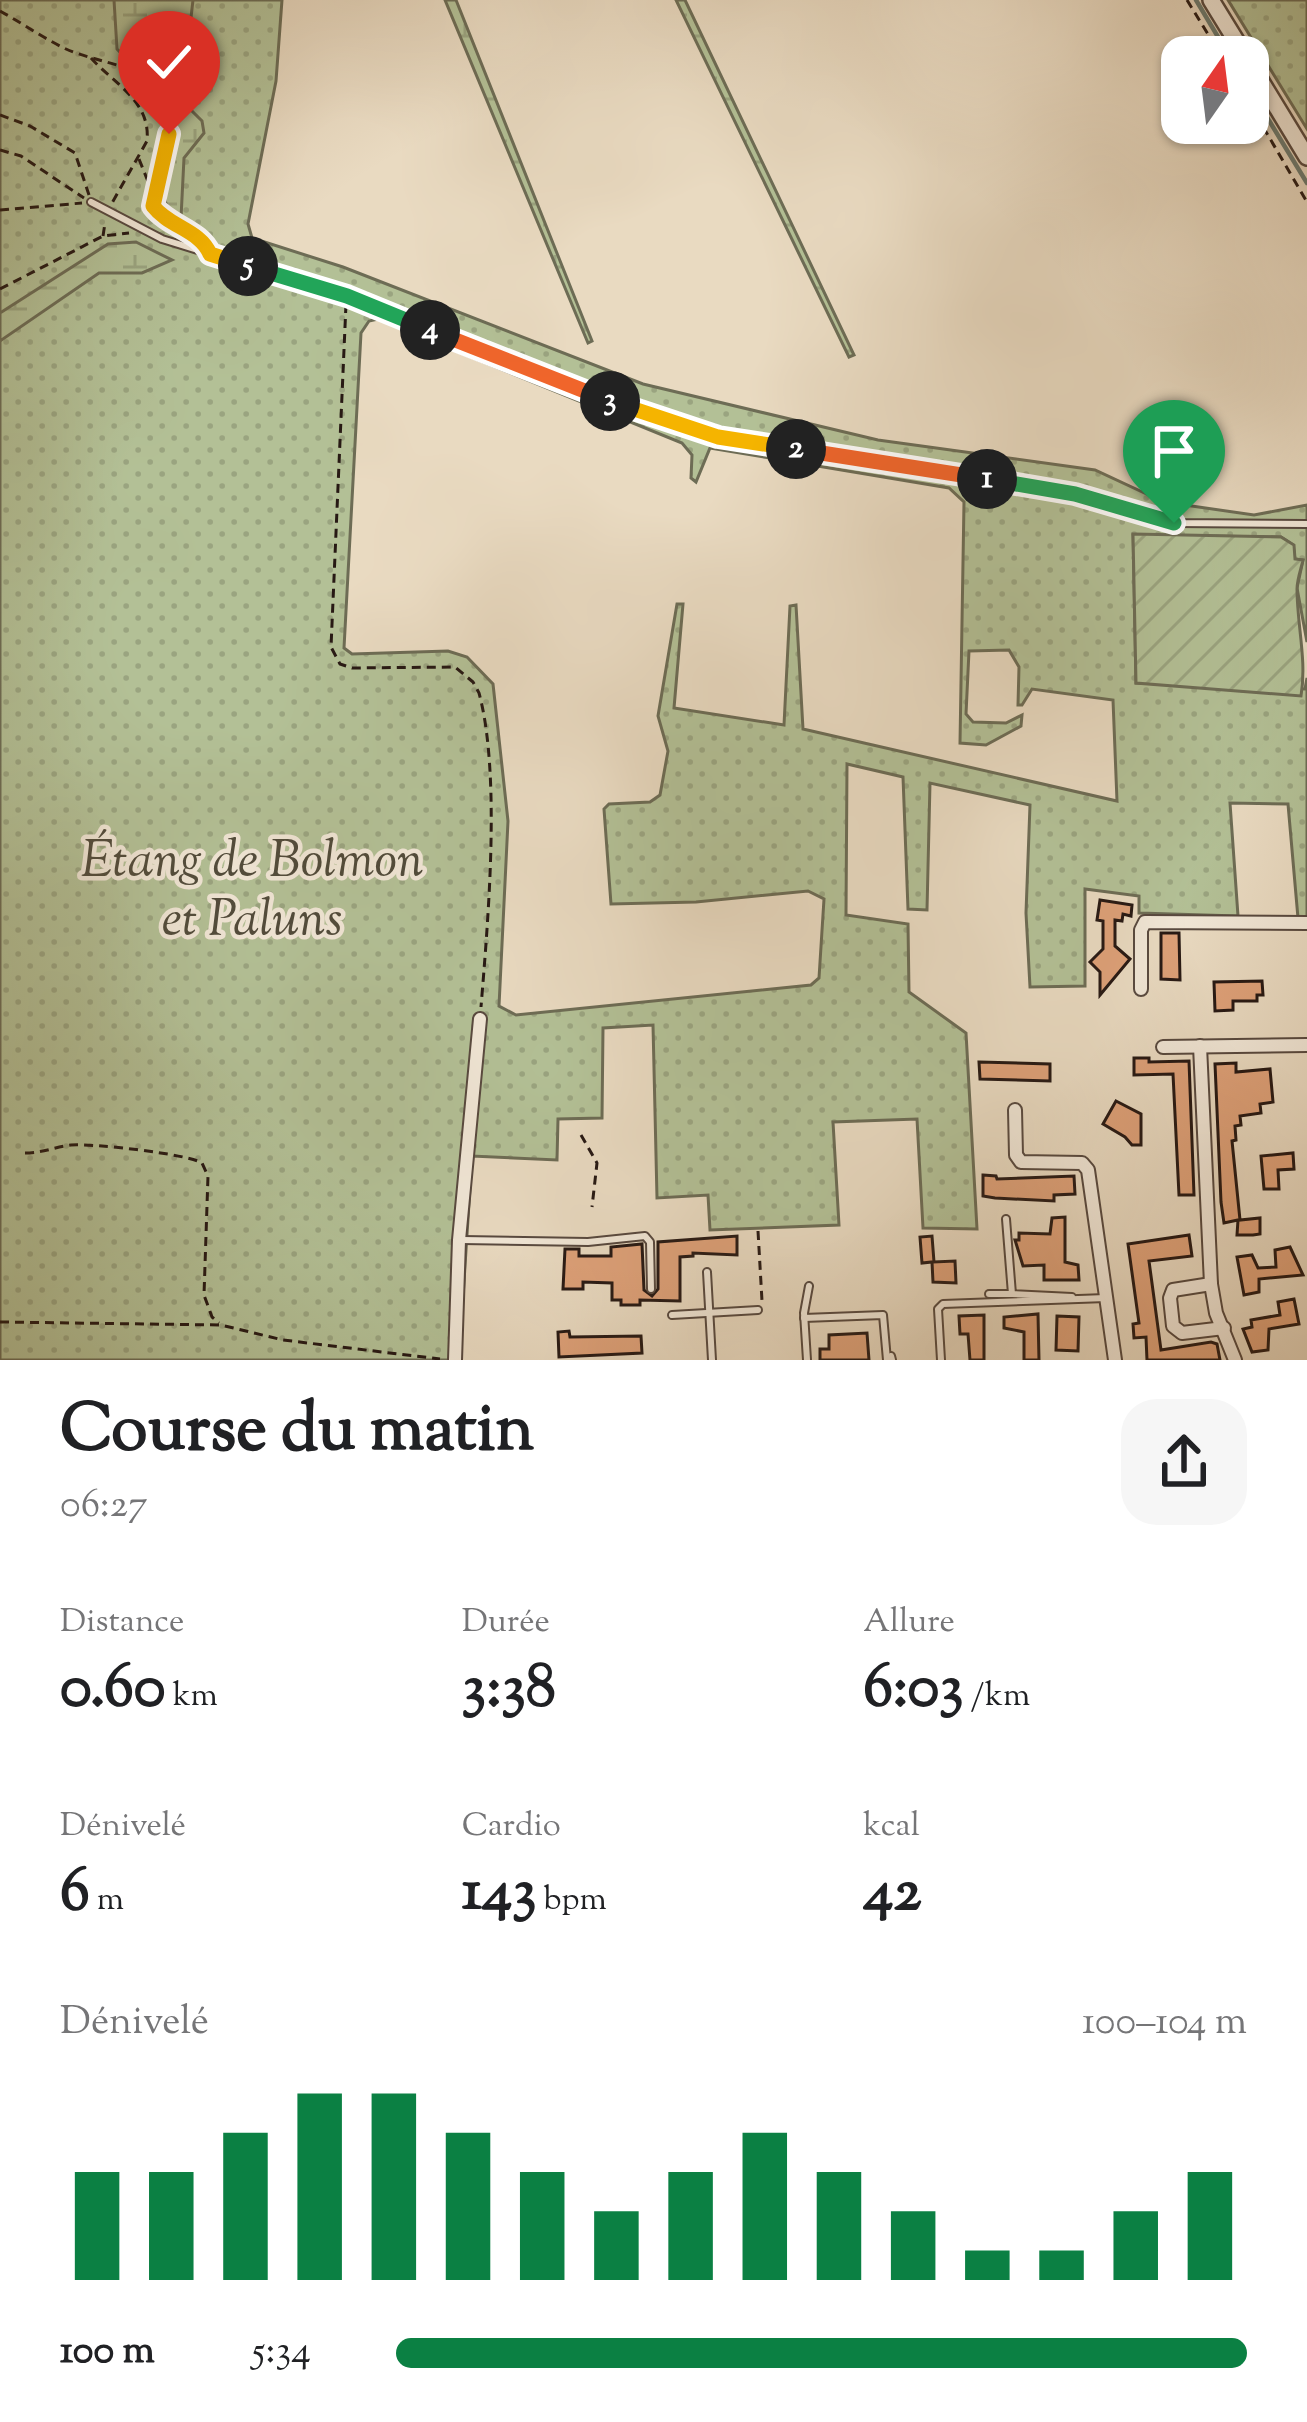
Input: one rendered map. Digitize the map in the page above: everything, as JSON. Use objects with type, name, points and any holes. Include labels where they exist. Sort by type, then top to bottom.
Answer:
[{"type":"street","points":[[1211,0],[1233,36]]},
{"type":"street","points":[[1269,95],[1307,157]]},
{"type":"street","points":[[1141,989],[1145,922],[1307,923]]},
{"type":"street","points":[[455,1360],[459,1240],[480,1018]]},
{"type":"street","points":[[1163,1047],[1307,1045]]},
{"type":"street","points":[[1200,1046],[1211,1285],[1235,1360]]},
{"type":"street","points":[[1015,1110],[1016,1155],[1021,1162],[1082,1163],[1088,1170],[1115,1360]]},
{"type":"street","points":[[1211,1285],[1173,1290],[1173,1326],[1182,1334],[1224,1328]]},
{"type":"lane","points":[[91,202],[147,231],[347,296],[660,420],[718,437],[1055,489],[1174,523],[1307,524]]},
{"type":"lane","points":[[1009,1221],[1012,1294]]},
{"type":"lane","points":[[459,1240],[588,1242],[645,1236],[650,1242],[652,1289]]},
{"type":"lane","points":[[707,1272],[712,1360]]},
{"type":"lane","points":[[807,1360],[804,1318],[809,1286]]},
{"type":"lane","points":[[989,1294],[1082,1298]]},
{"type":"lane","points":[[941,1360],[938,1309],[943,1304],[1106,1298]]},
{"type":"lane","points":[[672,1315],[758,1310]]},
{"type":"lane","points":[[804,1318],[883,1315],[890,1359]]},
{"type":"path","points":[[1187,0],[1209,36]]},
{"type":"path","points":[[0,11],[68,50],[142,76],[170,102],[169,134],[153,206],[161,217],[201,239],[210,254]]},
{"type":"path","points":[[90,57],[141,109],[148,129],[108,211],[103,236]]},
{"type":"path","points":[[0,116],[31,126],[75,153],[91,202]]},
{"type":"path","points":[[1269,137],[1307,202]]},
{"type":"path","points":[[0,150],[21,156],[91,202]]},
{"type":"path","points":[[138,157],[154,196]]},
{"type":"path","points":[[0,210],[91,202]]},
{"type":"path","points":[[0,289],[103,236],[147,231]]},
{"type":"path","points":[[347,296],[331,646],[334,657],[352,668],[455,667],[479,693],[489,821],[480,1018]]},
{"type":"path","points":[[580,1135],[597,1163],[592,1207]]},
{"type":"path","points":[[25,1153],[73,1145],[180,1154],[202,1163],[208,1176],[204,1295],[212,1317],[221,1324]]},
{"type":"path","points":[[758,1231],[762,1305],[758,1310]]},
{"type":"path","points":[[0,1322],[221,1324],[283,1340],[441,1360]]},
{"type":"green space","name":"Étang de Bolmon et Paluns","points":[[0,0],[282,0],[276,81],[248,224],[252,238],[343,267],[643,384],[878,440],[1095,470],[1164,502],[1254,515],[1307,505],[1307,642],[1297,588],[1303,560],[1295,559],[1293,545],[1281,537],[1133,535],[1136,683],[1305,689],[1307,678],[1307,918],[1298,918],[1288,804],[1230,803],[1238,916],[1139,913],[1139,896],[1085,889],[1085,986],[1030,987],[1026,913],[1030,805],[930,783],[927,910],[908,909],[903,777],[847,764],[846,915],[908,924],[909,992],[966,1033],[977,1229],[923,1228],[917,1119],[833,1122],[839,1225],[710,1230],[708,1195],[657,1198],[653,1025],[603,1028],[602,1118],[558,1119],[557,1160],[472,1156],[459,1360],[0,1360]],"holes":[[[378,319],[682,443],[692,455],[691,478],[696,482],[710,448],[949,488],[964,502],[960,743],[986,745],[1021,726],[1022,715],[1006,723],[973,722],[966,714],[969,651],[1009,650],[1019,667],[1018,705],[1032,689],[1113,700],[1117,801],[803,729],[796,605],[790,606],[784,725],[674,708],[683,604],[677,604],[658,716],[668,751],[660,795],[650,802],[609,804],[604,809],[611,904],[696,902],[808,891],[824,899],[819,978],[811,985],[516,1015],[499,1006],[508,821],[493,684],[467,657],[448,651],[352,654],[344,648],[361,333],[369,321]]]},
{"type":"green space","points":[[114,0],[193,0],[187,53],[190,109],[202,121],[204,133],[184,158],[181,218],[169,210],[164,198],[175,132],[174,102],[164,86],[117,49]]},
{"type":"green space","points":[[445,0],[456,0],[592,341],[588,343]]},
{"type":"green space","points":[[676,0],[685,0],[854,355],[849,357]]},
{"type":"green space","points":[[1228,0],[1307,0],[1307,129],[1269,67],[1269,36],[1250,36]]},
{"type":"green space","points":[[136,242],[172,260],[142,273],[99,273],[0,341],[0,313],[108,244]]},
{"type":"green space","points":[[1133,534],[1281,537],[1294,545],[1295,559],[1303,560],[1297,589],[1301,696],[1136,683]]},
{"type":"building","points":[[1100,900],[1132,905],[1131,916],[1123,914],[1122,921],[1115,920],[1115,946],[1130,959],[1100,995],[1100,972],[1090,962],[1103,949],[1103,921],[1097,920]]},
{"type":"building","points":[[1161,933],[1179,933],[1180,980],[1161,979]]},
{"type":"building","points":[[1262,981],[1263,995],[1257,995],[1257,1001],[1233,1001],[1233,1010],[1215,1011],[1214,982]]},
{"type":"building","points":[[1134,1058],[1189,1061],[1194,1195],[1179,1195],[1173,1074],[1134,1075]]},
{"type":"building","points":[[979,1062],[1050,1064],[1050,1081],[980,1079]]},
{"type":"building","points":[[1236,1063],[1236,1072],[1270,1069],[1273,1102],[1260,1104],[1261,1113],[1240,1116],[1241,1125],[1235,1126],[1236,1140],[1232,1141],[1240,1220],[1260,1218],[1260,1234],[1253,1235],[1237,1235],[1238,1220],[1224,1223],[1221,1202],[1215,1064]]},
{"type":"building","points":[[1116,1101],[1141,1114],[1141,1145],[1132,1145],[1103,1124]]},
{"type":"building","points":[[1293,1153],[1294,1169],[1278,1170],[1279,1189],[1264,1189],[1261,1156]]},
{"type":"building","points":[[983,1175],[997,1179],[1074,1176],[1075,1194],[1054,1195],[1054,1201],[983,1196]]},
{"type":"building","points":[[1065,1217],[1065,1262],[1078,1265],[1079,1280],[1044,1280],[1044,1265],[1023,1266],[1015,1240],[1019,1233],[1050,1234],[1052,1218]]},
{"type":"building","points":[[1189,1235],[1192,1256],[1149,1261],[1161,1350],[1211,1342],[1217,1344],[1220,1360],[1147,1360],[1146,1337],[1134,1338],[1133,1324],[1139,1323],[1128,1244]]},
{"type":"building","points":[[737,1236],[737,1255],[680,1257],[680,1301],[640,1300],[640,1305],[621,1305],[621,1300],[612,1300],[612,1283],[583,1282],[583,1289],[563,1289],[565,1249],[579,1249],[579,1256],[611,1256],[611,1247],[642,1244],[644,1290],[652,1296],[658,1289],[658,1242]]},
{"type":"building","points":[[932,1236],[934,1262],[955,1261],[956,1283],[933,1282],[932,1262],[922,1263],[920,1237]]},
{"type":"building","points":[[1290,1247],[1303,1275],[1259,1279],[1259,1292],[1244,1295],[1237,1257],[1252,1255],[1258,1268],[1276,1267],[1275,1250]]},
{"type":"building","points":[[1294,1299],[1299,1324],[1269,1329],[1268,1350],[1252,1352],[1243,1329],[1252,1327],[1251,1320],[1280,1315],[1278,1302]]},
{"type":"building","points":[[1038,1314],[1039,1360],[1024,1360],[1024,1332],[1004,1328],[1004,1317]]},
{"type":"building","points":[[984,1315],[984,1360],[970,1360],[968,1334],[960,1334],[959,1316]]},
{"type":"building","points":[[1057,1316],[1079,1317],[1078,1351],[1056,1350]]},
{"type":"building","points":[[569,1331],[570,1337],[641,1336],[642,1353],[559,1357],[558,1332]]},
{"type":"building","points":[[867,1333],[869,1360],[820,1360],[820,1349],[829,1349],[829,1335]]},
{"type":"waterway","points":[[1196,0],[1217,36]]},
{"type":"waterway","points":[[1269,121],[1307,183]]},
{"type":"route","points":[[169,134],[153,206],[161,217],[201,239],[210,254],[347,296],[688,429],[1055,489],[1174,523]]}]
